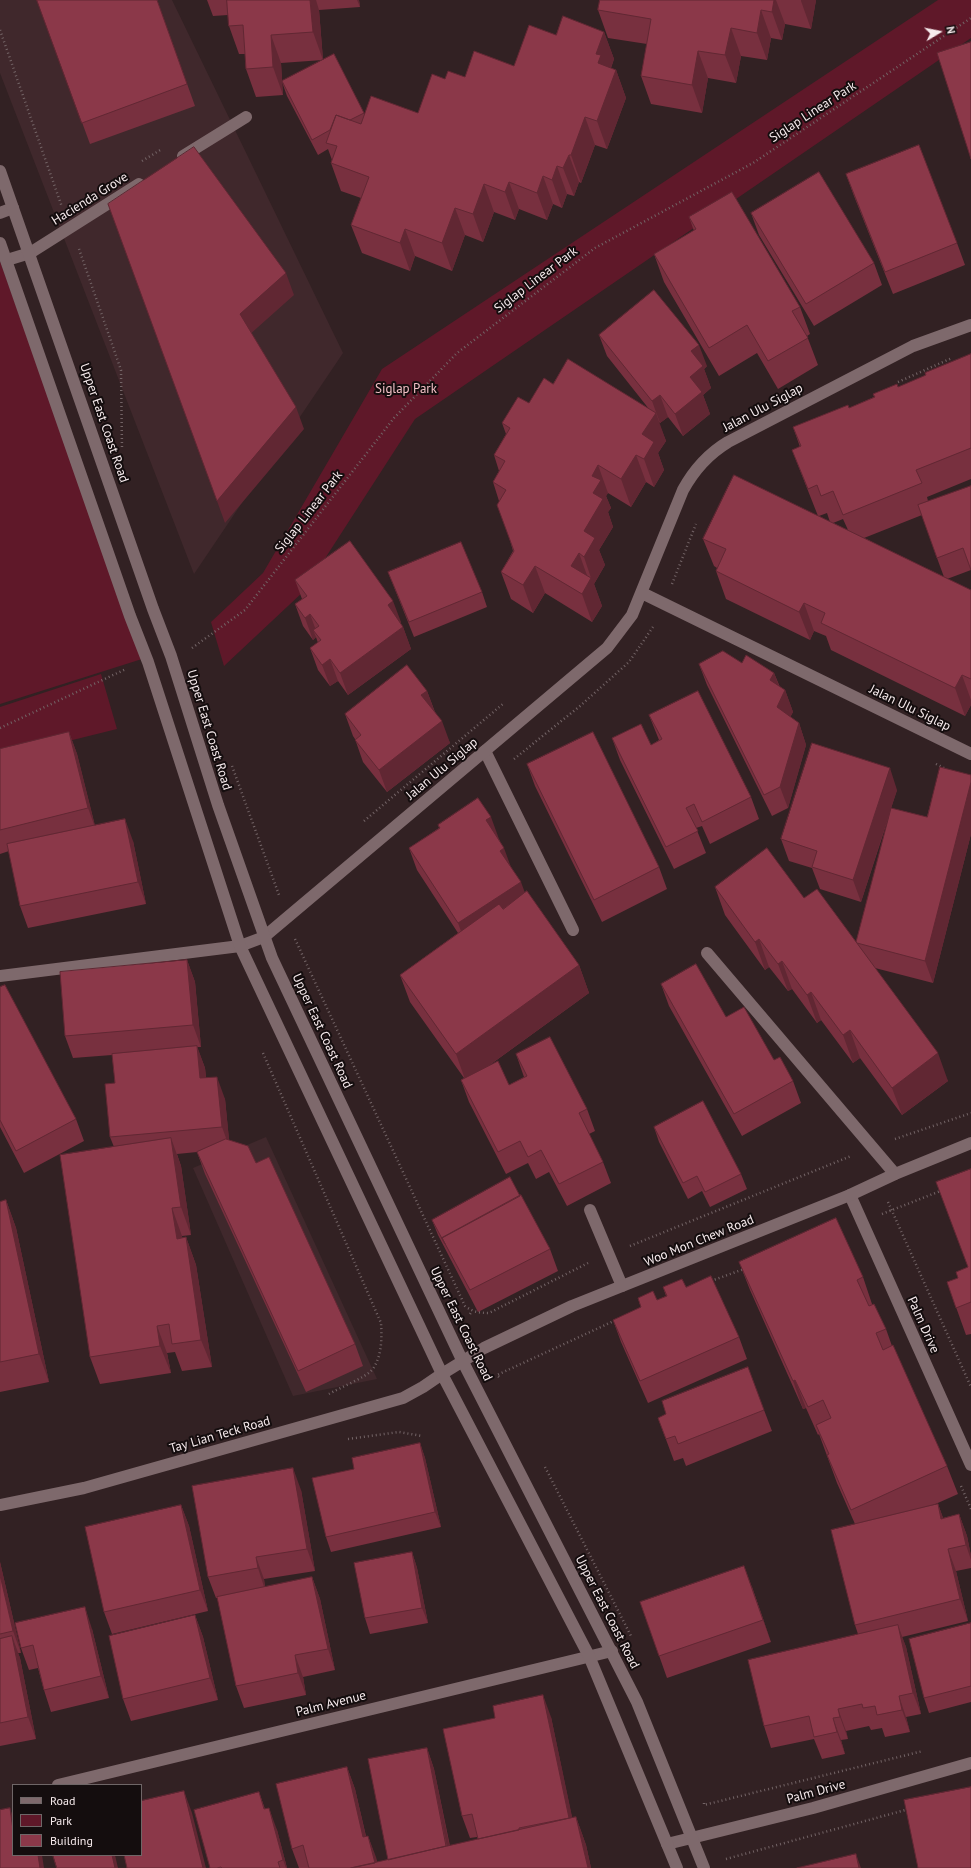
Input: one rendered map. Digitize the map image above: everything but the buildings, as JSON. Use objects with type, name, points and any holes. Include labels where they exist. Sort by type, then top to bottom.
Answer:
[{"type":"street","points":[[176,161],[246,117]]},
{"type":"street","name":"Upper East Coast Road","points":[[0,171],[171,656],[218,805],[272,958],[463,1362],[637,1702],[690,1838],[704,1868]]},
{"type":"street","name":"Hacienda Grove","points":[[7,260],[30,253],[149,177]]},
{"type":"street","points":[[0,214],[13,208]]},
{"type":"street","points":[[0,243],[130,616],[148,662],[240,946],[442,1374],[589,1656],[677,1868]]},
{"type":"street","name":"Jalan Ulu Siglap","points":[[240,946],[264,937],[607,648],[632,615],[683,490],[702,463],[721,446],[908,349],[971,325]]},
{"type":"street","name":"Jalan Ulu Siglap","points":[[642,593],[971,754]]},
{"type":"street","points":[[485,751],[573,930]]},
{"type":"street","points":[[0,976],[240,946]]},
{"type":"street","points":[[707,953],[874,1147],[895,1174]]},
{"type":"street","name":"Woo Mon Chew Road","points":[[442,1374],[484,1348],[572,1306],[850,1195],[895,1174],[971,1143]]},
{"type":"street","name":"Palm Drive","points":[[850,1195],[971,1465]]},
{"type":"street","points":[[590,1210],[622,1286]]},
{"type":"street","name":"Tay Lian Teck Road","points":[[0,1505],[84,1488],[403,1398],[442,1374]]},
{"type":"street","name":"Palm Avenue","points":[[62,1784],[612,1651]]},
{"type":"street","name":"Palm Drive","points":[[667,1844],[813,1808],[971,1763]]},
{"type":"path","name":"Siglap Linear Park","points":[[188,643],[190,650],[245,610],[394,418],[457,353],[595,248],[753,164],[971,18]]},
{"type":"path","points":[[0,30],[121,370],[122,457]]},
{"type":"path","points":[[137,164],[164,148]]},
{"type":"path","points":[[62,206],[68,203]]},
{"type":"path","points":[[0,728],[125,669]]},
{"type":"path","points":[[362,822],[505,702]]},
{"type":"path","points":[[230,762],[295,939],[461,1299],[465,1306],[472,1311],[479,1313],[489,1312],[558,1277],[608,1254],[874,1147],[971,1113]]},
{"type":"path","points":[[256,913],[284,888]]},
{"type":"path","points":[[879,1181],[971,1387]]},
{"type":"path","points":[[862,1222],[950,1187]]},
{"type":"path","points":[[706,1283],[751,1266]]},
{"type":"path","points":[[497,1375],[619,1318]]},
{"type":"path","points":[[704,1805],[925,1750]]},
{"type":"path","points":[[725,1858],[910,1809]]},
{"type":"shaded area","points":[[0,0],[172,0],[343,353],[194,574],[0,73]]},
{"type":"shaded area","points":[[266,1137],[377,1379],[293,1396],[193,1168]]},
{"type":"green space","name":"Siglap Park","points":[[938,0],[971,0],[971,38],[415,419],[304,591],[224,666],[211,622],[263,573],[382,369]]},
{"type":"green space","points":[[0,261],[142,659],[0,704]]},
{"type":"green space","points":[[101,674],[117,729],[0,758],[0,707]]}]
